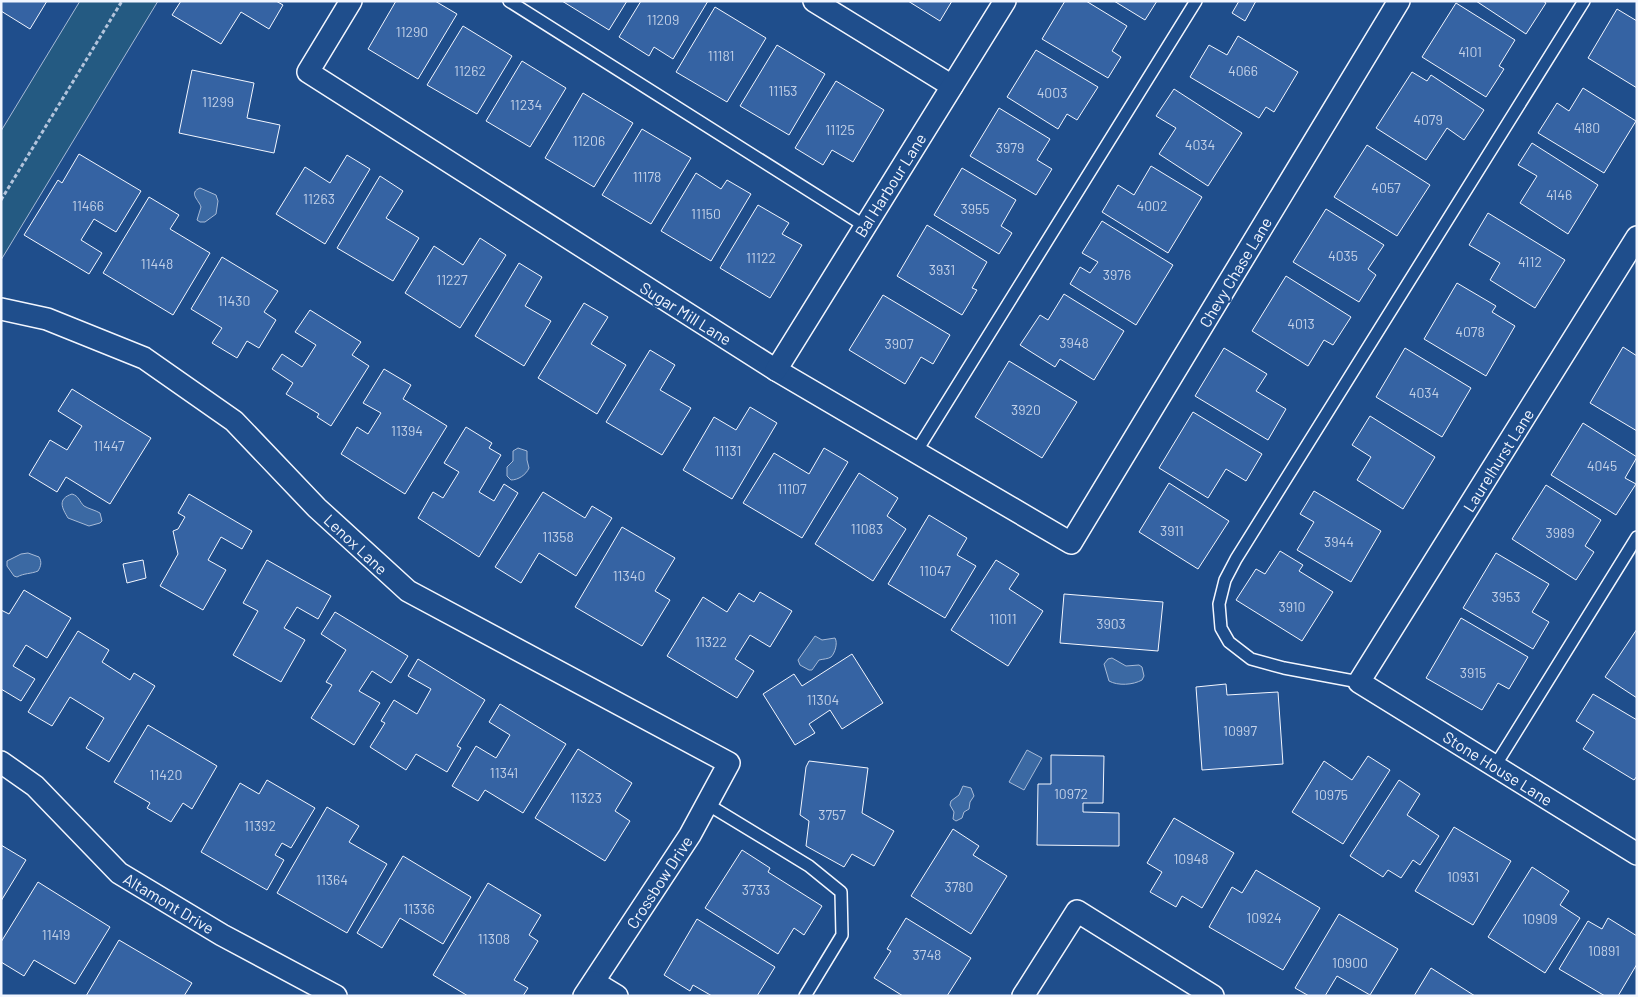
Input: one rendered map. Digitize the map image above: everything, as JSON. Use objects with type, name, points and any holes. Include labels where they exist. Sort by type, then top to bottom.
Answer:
[{"type":"street","name":"Sugar Mill Lane","points":[[351,1],[308,72],[776,370],[1071,543]]},
{"type":"street","points":[[814,1],[952,86]]},
{"type":"street","name":"Bal Harbour Lane","points":[[776,370],[1005,1]]},
{"type":"street","name":"Chevy Chase Lane","points":[[1071,543],[1398,2]]},
{"type":"street","name":"Laurelhurst Lane","points":[[1359,682],[1637,237]]},
{"type":"street","name":"Lenox Lane","points":[[1,309],[47,319],[144,358],[234,421],[318,508],[408,591],[729,764]]},
{"type":"street","name":"Stone House Lane","points":[[1359,682],[1637,854]]},
{"type":"street","name":"Altamont Drive","points":[[1,762],[35,786],[119,873],[222,935],[336,996]]},
{"type":"street","name":"Crossbow Drive","points":[[589,989],[690,835],[729,764]]},
{"type":"street","points":[[1023,996],[1077,911],[1214,996]]},
{"type":"street","points":[[589,989],[616,996]]},
{"type":"lane","points":[[509,1],[865,226]]},
{"type":"lane","points":[[916,452],[1196,1]]},
{"type":"lane","points":[[1359,682],[1284,668],[1251,659],[1229,642],[1221,628],[1219,604],[1226,580],[1236,559],[1584,1]]},
{"type":"lane","points":[[1495,766],[1637,538]]},
{"type":"lane","points":[[707,804],[809,866],[841,892],[842,935],[805,996]]},
{"type":"path","points":[[1,200],[122,1]]},
{"type":"shaded area","points":[[80,1],[158,1],[1,260],[1,131]]},
{"type":"shaded area","points":[[200,188],[216,195],[218,201],[216,214],[205,222],[197,220],[201,207],[195,197],[195,192]]},
{"type":"shaded area","points":[[518,448],[527,451],[529,468],[522,477],[511,480],[507,476],[507,467],[513,461],[513,451]]},
{"type":"shaded area","points":[[72,494],[78,497],[84,506],[100,513],[102,521],[89,526],[68,518],[62,504],[64,498]]},
{"type":"shaded area","points":[[28,553],[39,557],[41,564],[38,571],[17,577],[14,576],[7,566],[7,561],[21,554]]},
{"type":"shaded area","points":[[815,636],[822,640],[835,638],[835,651],[831,657],[819,660],[812,670],[809,670],[800,665],[798,660]]},
{"type":"shaded area","points":[[1112,658],[1126,666],[1139,665],[1142,667],[1144,676],[1142,680],[1126,684],[1117,684],[1109,681],[1104,664],[1108,659]]},
{"type":"shaded area","points":[[1027,750],[1042,758],[1024,790],[1009,782]]},
{"type":"shaded area","points":[[963,786],[971,788],[974,796],[970,802],[969,809],[964,812],[962,818],[956,821],[953,819],[954,812],[950,805],[951,801],[959,795]]},
{"type":"building","points":[[1,1],[47,1],[30,29],[1,11]]},
{"type":"building","points":[[181,1],[276,1],[283,5],[269,29],[241,12],[221,44],[172,15]]},
{"type":"building","points":[[396,1],[435,1],[457,14],[418,79],[368,49]]},
{"type":"building","points":[[562,1],[627,1],[609,30]]},
{"type":"building","points":[[641,1],[708,1],[673,59],[654,47],[649,56],[619,37]]},
{"type":"building","points":[[908,1],[952,1],[940,21]]},
{"type":"building","points":[[1065,1],[1086,1],[1127,26],[1112,51],[1121,57],[1108,78],[1042,39]]},
{"type":"building","points":[[1114,1],[1157,1],[1145,20]]},
{"type":"building","points":[[1239,1],[1256,1],[1245,21],[1232,13]]},
{"type":"building","points":[[1476,1],[1543,1],[1546,3],[1526,34]]},
{"type":"building","points":[[1456,3],[1515,40],[1499,66],[1504,69],[1486,97],[1422,57]]},
{"type":"building","points":[[715,7],[766,38],[727,102],[676,72]]},
{"type":"building","points":[[1617,9],[1637,21],[1637,88],[1588,58]]},
{"type":"building","points":[[463,26],[512,56],[477,114],[427,85]]},
{"type":"building","points":[[1238,36],[1298,72],[1274,112],[1266,107],[1259,118],[1190,77],[1209,45],[1227,55]]},
{"type":"building","points":[[777,45],[825,74],[789,135],[740,106]]},
{"type":"building","points":[[1036,50],[1098,87],[1077,120],[1067,114],[1058,129],[1007,97]]},
{"type":"building","points":[[522,61],[566,88],[530,147],[486,121]]},
{"type":"building","points":[[192,70],[254,83],[247,118],[280,125],[274,153],[179,133]]},
{"type":"building","points":[[1412,72],[1427,81],[1431,75],[1484,110],[1464,140],[1447,128],[1426,160],[1376,128]]},
{"type":"building","points":[[836,81],[884,110],[853,162],[832,150],[823,165],[795,148]]},
{"type":"building","points":[[1583,88],[1636,121],[1604,173],[1538,133],[1557,103],[1569,111]]},
{"type":"building","points":[[1174,89],[1242,133],[1208,186],[1159,154],[1176,128],[1156,116]]},
{"type":"building","points":[[583,93],[633,123],[594,187],[545,158]]},
{"type":"building","points":[[999,108],[1050,139],[1037,160],[1052,169],[1036,195],[970,156]]},
{"type":"building","points":[[642,129],[691,158],[651,224],[602,195]]},
{"type":"building","points":[[1532,143],[1598,185],[1568,234],[1520,203],[1537,176],[1518,165]]},
{"type":"building","points":[[1367,145],[1430,185],[1397,236],[1334,197]]},
{"type":"building","points":[[79,154],[141,191],[116,232],[94,219],[81,240],[102,253],[89,274],[24,235],[58,180],[62,183]]},
{"type":"building","points":[[347,155],[370,169],[325,244],[276,214],[305,167],[330,183]]},
{"type":"building","points":[[1151,166],[1202,197],[1168,253],[1102,212],[1118,185],[1134,195]]},
{"type":"building","points":[[962,168],[1016,200],[1001,226],[1012,233],[999,254],[934,215]]},
{"type":"building","points":[[696,173],[721,189],[727,180],[751,194],[711,261],[661,231]]},
{"type":"building","points":[[380,176],[403,191],[386,218],[419,238],[393,281],[337,248]]},
{"type":"building","points":[[149,197],[179,215],[170,229],[210,253],[173,315],[103,273]]},
{"type":"building","points":[[758,205],[789,223],[782,234],[802,245],[770,298],[720,268]]},
{"type":"building","points":[[1326,209],[1384,245],[1368,269],[1376,275],[1359,302],[1293,262]]},
{"type":"building","points":[[1488,213],[1565,260],[1535,308],[1490,280],[1500,263],[1469,245]]},
{"type":"building","points":[[1102,221],[1173,265],[1136,325],[1070,284],[1080,267],[1090,273],[1098,262],[1082,253]]},
{"type":"building","points":[[927,225],[987,262],[972,288],[977,290],[962,315],[897,276]]},
{"type":"building","points":[[480,238],[506,255],[460,328],[405,293],[434,246],[463,265]]},
{"type":"building","points":[[222,257],[278,291],[264,312],[276,320],[259,348],[247,341],[237,358],[212,343],[222,328],[191,309]]},
{"type":"building","points":[[519,263],[542,277],[525,306],[551,321],[524,366],[475,336]]},
{"type":"building","points":[[1286,276],[1351,317],[1333,345],[1324,340],[1308,366],[1252,331]]},
{"type":"building","points":[[1457,283],[1496,306],[1492,312],[1515,326],[1486,376],[1424,339]]},
{"type":"building","points":[[1064,294],[1124,331],[1094,380],[1060,359],[1055,367],[1020,345],[1040,315],[1048,320]]},
{"type":"building","points":[[883,295],[950,335],[933,364],[921,357],[905,384],[849,350]]},
{"type":"building","points":[[584,303],[608,317],[591,344],[626,365],[597,414],[538,378]]},
{"type":"building","points":[[310,310],[361,342],[352,355],[369,366],[331,426],[317,417],[319,414],[286,394],[293,383],[272,369],[282,354],[302,367],[316,345],[295,332]]},
{"type":"building","points":[[1623,347],[1637,356],[1637,431],[1590,403]]},
{"type":"building","points":[[1224,348],[1267,374],[1256,391],[1286,409],[1268,440],[1195,396]]},
{"type":"building","points":[[1405,348],[1471,388],[1442,437],[1376,397]]},
{"type":"building","points":[[650,350],[675,365],[660,390],[691,408],[662,455],[606,422]]},
{"type":"building","points":[[1009,361],[1077,402],[1042,458],[975,417]]},
{"type":"building","points":[[384,369],[411,385],[403,399],[447,426],[405,494],[341,454],[357,427],[368,434],[381,413],[363,403]]},
{"type":"building","points":[[72,389],[151,438],[110,504],[66,477],[57,492],[29,475],[50,440],[67,450],[82,426],[58,411]]},
{"type":"building","points":[[750,407],[777,423],[732,499],[683,470],[714,417],[736,430]]},
{"type":"building","points":[[1193,412],[1262,454],[1246,481],[1226,469],[1208,498],[1159,468]]},
{"type":"building","points":[[1370,416],[1435,457],[1403,509],[1357,480],[1371,457],[1352,445]]},
{"type":"building","points":[[1583,423],[1637,457],[1625,478],[1636,484],[1616,515],[1551,475]]},
{"type":"building","points":[[466,427],[492,443],[489,448],[501,455],[479,492],[494,501],[504,484],[518,493],[479,557],[418,518],[433,492],[443,498],[459,472],[444,463]]},
{"type":"building","points":[[824,448],[848,462],[802,538],[743,503],[774,453],[809,474]]},
{"type":"building","points":[[859,473],[898,498],[887,516],[906,529],[873,581],[815,544]]},
{"type":"building","points":[[1169,483],[1229,521],[1198,569],[1139,532]]},
{"type":"building","points":[[1546,485],[1601,520],[1585,546],[1594,552],[1576,580],[1512,539]]},
{"type":"building","points":[[1314,491],[1381,531],[1351,582],[1297,550],[1314,522],[1300,514]]},
{"type":"building","points":[[543,492],[585,518],[592,506],[612,518],[576,576],[539,553],[521,583],[495,567]]},
{"type":"building","points":[[189,494],[252,531],[242,549],[221,537],[208,560],[226,570],[203,610],[160,586],[178,554],[173,531],[178,529],[185,517],[178,513]]},
{"type":"building","points":[[929,515],[967,538],[957,555],[976,566],[945,618],[888,584]]},
{"type":"building","points":[[622,527],[675,558],[655,591],[670,600],[642,646],[575,607]]},
{"type":"building","points":[[1280,551],[1303,565],[1299,571],[1333,592],[1302,641],[1236,600],[1256,569],[1265,574]]},
{"type":"building","points":[[1496,553],[1549,584],[1532,612],[1549,622],[1533,649],[1463,608]]},
{"type":"building","points":[[143,560],[146,578],[127,583],[123,564]]},
{"type":"building","points":[[267,560],[331,596],[318,619],[297,607],[284,628],[305,640],[281,682],[233,655],[258,611],[243,603]]},
{"type":"building","points":[[996,560],[1019,574],[1009,589],[1043,611],[1008,666],[951,630]]},
{"type":"building","points":[[24,590],[71,618],[47,658],[26,645],[13,666],[35,679],[21,701],[1,689],[1,610],[9,614]]},
{"type":"building","points":[[760,592],[792,611],[770,647],[750,635],[735,659],[754,671],[737,698],[667,656],[703,597],[727,612],[739,593],[754,602]]},
{"type":"building","points":[[1064,594],[1163,602],[1158,651],[1060,643]]},
{"type":"building","points":[[335,612],[408,656],[391,683],[372,671],[359,691],[380,703],[354,745],[311,718],[332,685],[326,682],[346,650],[321,634]]},
{"type":"building","points":[[1461,618],[1528,657],[1509,689],[1498,683],[1482,710],[1426,678]]},
{"type":"building","points":[[1637,629],[1637,698],[1605,677]]},
{"type":"building","points":[[78,631],[109,650],[102,662],[130,680],[134,673],[155,686],[109,762],[86,748],[104,718],[70,697],[52,726],[28,712]]},
{"type":"building","points":[[852,654],[883,703],[842,729],[830,710],[809,724],[815,733],[795,745],[763,694],[794,674],[802,686]]},
{"type":"building","points":[[418,659],[485,700],[457,746],[461,748],[447,772],[416,754],[406,770],[370,747],[385,723],[381,721],[394,700],[417,714],[431,689],[408,676]]},
{"type":"building","points":[[1226,684],[1227,695],[1278,692],[1283,764],[1202,770],[1196,687]]},
{"type":"building","points":[[1593,694],[1637,720],[1637,776],[1634,780],[1583,749],[1594,732],[1576,721]]},
{"type":"building","points":[[500,704],[566,744],[523,813],[485,790],[478,801],[452,786],[476,746],[496,758],[510,735],[489,722]]},
{"type":"building","points":[[148,725],[217,766],[192,809],[183,803],[171,822],[147,808],[150,803],[114,782]]},
{"type":"building","points":[[578,749],[632,783],[615,811],[630,821],[605,861],[535,818]]},
{"type":"building","points":[[1051,755],[1104,756],[1103,803],[1083,803],[1083,812],[1119,813],[1119,846],[1037,845],[1038,784],[1051,784]]},
{"type":"building","points":[[1368,756],[1390,770],[1343,844],[1292,812],[1324,761],[1352,780]]},
{"type":"building","points":[[809,761],[868,768],[862,813],[894,831],[874,866],[852,854],[844,867],[806,846],[809,821],[800,815],[806,767]]},
{"type":"building","points":[[267,780],[315,808],[291,848],[282,843],[275,855],[284,860],[267,890],[201,852],[240,783],[259,794]]},
{"type":"building","points":[[1399,780],[1420,794],[1407,815],[1439,836],[1420,865],[1413,860],[1401,878],[1388,870],[1383,877],[1350,856]]},
{"type":"building","points":[[327,807],[359,826],[349,842],[387,864],[347,933],[277,893]]},
{"type":"building","points":[[1174,818],[1234,853],[1202,908],[1182,896],[1176,907],[1150,892],[1162,872],[1147,863]]},
{"type":"building","points":[[1454,827],[1511,861],[1473,925],[1415,891]]},
{"type":"building","points":[[953,829],[979,846],[973,855],[1007,876],[971,934],[911,896]]},
{"type":"building","points":[[1,845],[26,860],[1,901]]},
{"type":"building","points":[[742,850],[770,868],[768,872],[822,906],[804,935],[794,928],[778,954],[705,908]]},
{"type":"building","points":[[403,856],[471,897],[443,944],[400,918],[382,948],[357,933]]},
{"type":"building","points":[[1532,867],[1569,891],[1560,905],[1580,918],[1545,973],[1488,937]]},
{"type":"building","points":[[1256,870],[1320,908],[1283,970],[1209,927],[1232,887],[1242,893]]},
{"type":"building","points":[[38,882],[110,927],[75,984],[34,960],[24,976],[1,962],[1,942]]},
{"type":"building","points":[[488,883],[541,915],[529,935],[538,941],[514,980],[528,988],[523,996],[468,996],[433,975]]},
{"type":"building","points":[[1339,914],[1398,949],[1370,995],[1337,976],[1325,996],[1309,996],[1295,988]]},
{"type":"building","points":[[906,918],[971,958],[947,996],[903,996],[874,978],[891,951],[887,949]]},
{"type":"building","points":[[1608,918],[1637,936],[1637,964],[1618,996],[1605,996],[1559,969],[1588,921],[1602,929]]},
{"type":"building","points":[[697,919],[775,967],[757,996],[712,996],[693,985],[690,991],[664,975]]},
{"type":"building","points":[[119,940],[192,983],[184,996],[86,996]]},
{"type":"building","points":[[1431,968],[1475,996],[1414,996]]}]
